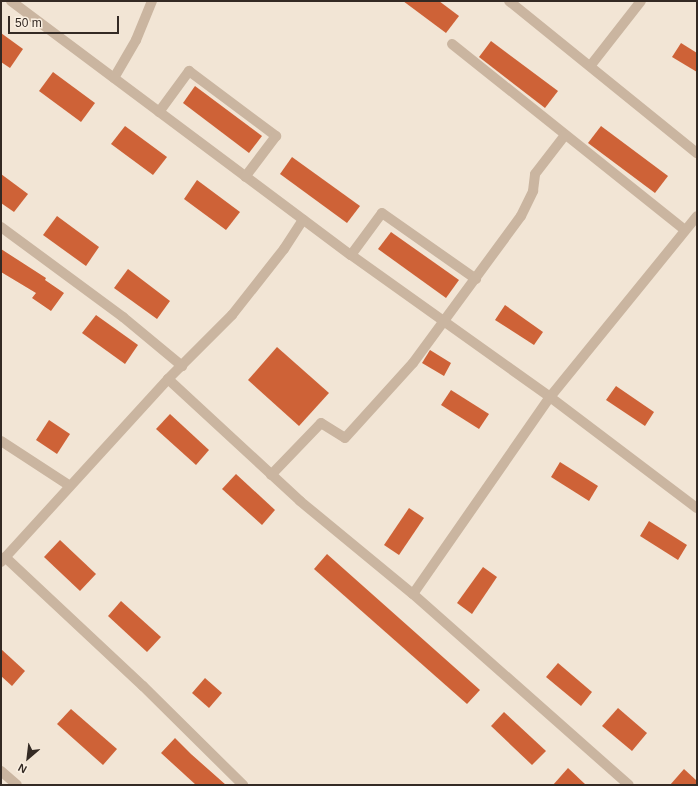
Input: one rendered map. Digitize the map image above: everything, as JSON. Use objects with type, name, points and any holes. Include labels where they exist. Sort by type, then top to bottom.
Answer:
[{"type":"street","points":[[11,1],[303,220],[443,322],[550,397],[697,508]]},
{"type":"street","points":[[114,78],[136,40],[152,1]]},
{"type":"street","points":[[509,1],[591,65],[697,153]]},
{"type":"street","points":[[591,65],[641,1]]},
{"type":"street","points":[[452,44],[684,229]]},
{"type":"street","points":[[159,112],[189,71],[276,136],[245,177]]},
{"type":"street","points":[[271,475],[322,423],[345,438],[413,364],[521,216],[533,191],[534,174],[565,135]]},
{"type":"street","points":[[351,255],[382,213],[476,279]]},
{"type":"street","points":[[413,594],[550,397],[684,229],[697,216]]},
{"type":"street","points":[[243,785],[142,686],[3,560],[168,379],[232,315],[284,249],[303,220]]},
{"type":"street","points":[[1,227],[123,317],[182,366]]},
{"type":"street","points":[[168,379],[271,475],[413,594],[629,785]]},
{"type":"street","points":[[1,441],[70,486]]},
{"type":"street","points":[[1,771],[17,785]]},
{"type":"building","points":[[403,1],[439,1],[459,16],[446,33]]},
{"type":"building","points":[[1,33],[23,49],[10,68],[1,62]]},
{"type":"building","points":[[491,41],[558,91],[545,108],[479,57]]},
{"type":"building","points":[[681,43],[697,53],[697,72],[672,57]]},
{"type":"building","points":[[53,72],[95,103],[81,122],[39,91]]},
{"type":"building","points":[[195,86],[262,136],[249,153],[183,103]]},
{"type":"building","points":[[125,126],[167,157],[153,175],[111,144]]},
{"type":"building","points":[[601,126],[668,176],[655,193],[588,143]]},
{"type":"building","points":[[292,157],[360,206],[347,223],[280,174]]},
{"type":"building","points":[[1,174],[28,194],[14,212],[1,203]]},
{"type":"building","points":[[197,180],[240,212],[226,230],[184,199]]},
{"type":"building","points":[[57,216],[99,247],[86,266],[43,235]]},
{"type":"building","points":[[391,232],[459,280],[446,298],[378,249]]},
{"type":"building","points":[[1,249],[46,278],[45,280],[64,293],[51,311],[32,298],[36,293],[1,272]]},
{"type":"building","points":[[128,269],[170,301],[157,319],[114,288]]},
{"type":"building","points":[[505,305],[543,332],[534,345],[495,320]]},
{"type":"building","points":[[96,315],[138,345],[125,364],[82,333]]},
{"type":"building","points":[[277,347],[329,393],[299,426],[248,380]]},
{"type":"building","points":[[430,350],[451,363],[444,376],[422,363]]},
{"type":"building","points":[[616,386],[654,412],[645,426],[606,400]]},
{"type":"building","points":[[451,390],[489,414],[479,429],[441,405]]},
{"type":"building","points":[[170,414],[209,450],[196,465],[156,429]]},
{"type":"building","points":[[49,420],[70,434],[57,454],[36,440]]},
{"type":"building","points":[[560,462],[598,486],[589,501],[551,477]]},
{"type":"building","points":[[236,474],[275,510],[262,525],[222,489]]},
{"type":"building","points":[[409,508],[424,518],[399,555],[384,545]]},
{"type":"building","points":[[649,521],[687,545],[678,560],[640,536]]},
{"type":"building","points":[[60,540],[96,574],[80,591],[44,557]]},
{"type":"building","points":[[327,554],[480,690],[467,704],[314,569]]},
{"type":"building","points":[[483,567],[497,577],[472,614],[457,603]]},
{"type":"building","points":[[121,601],[161,637],[147,652],[108,616]]},
{"type":"building","points":[[1,649],[25,671],[12,686],[1,676]]},
{"type":"building","points":[[558,663],[592,692],[581,706],[546,677]]},
{"type":"building","points":[[205,678],[222,693],[209,708],[192,693]]},
{"type":"building","points":[[618,708],[647,733],[632,751],[602,726]]},
{"type":"building","points":[[71,709],[117,749],[103,765],[57,724]]},
{"type":"building","points":[[504,712],[546,751],[532,765],[491,726]]},
{"type":"building","points":[[175,738],[226,785],[196,785],[161,753]]},
{"type":"building","points":[[568,768],[586,785],[553,785]]},
{"type":"building","points":[[684,769],[697,781],[697,785],[670,785]]}]
